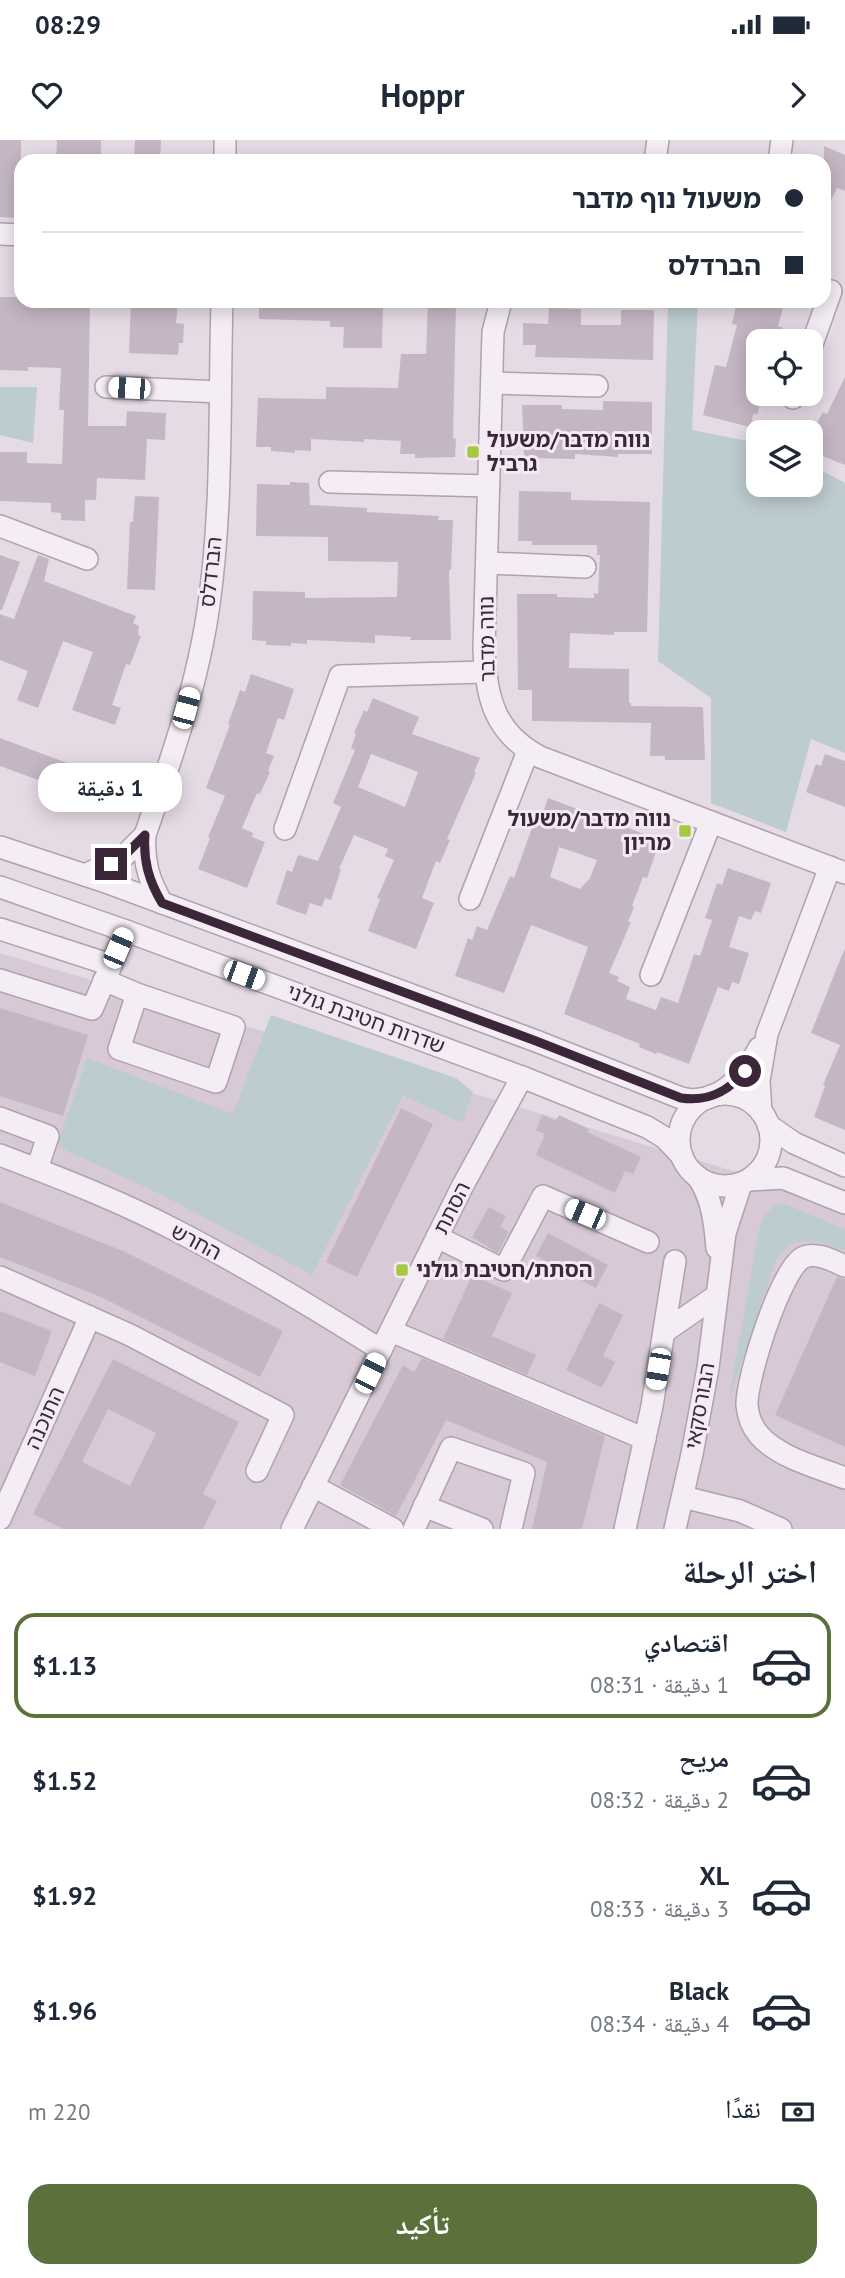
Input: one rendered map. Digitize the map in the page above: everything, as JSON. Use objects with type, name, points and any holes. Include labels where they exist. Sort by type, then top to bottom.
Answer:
[{"type":"street","name":"הברדלס","points":[[162,903],[148,873],[144,851],[145,835],[192,689],[208,607],[217,513],[222,308]]},
{"type":"street","name":"נווה מדבר","points":[[499,308],[494,332],[485,672],[488,691],[500,721],[508,733],[528,751],[838,870]]},
{"type":"street","points":[[819,329],[827,308]]},
{"type":"street","points":[[492,383],[597,386]]},
{"type":"street","points":[[106,387],[220,392]]},
{"type":"street","points":[[330,482],[489,486]]},
{"type":"street","points":[[0,526],[87,559]]},
{"type":"street","points":[[487,563],[584,567]]},
{"type":"street","points":[[285,829],[340,676],[485,672]]},
{"type":"street","points":[[470,899],[528,751]]},
{"type":"street","points":[[651,975],[711,822]]},
{"type":"street","points":[[85,875],[124,856],[145,835]]},
{"type":"street","name":"שדרות חטיבת גולני","points":[[0,847],[162,903],[536,1041],[681,1098],[693,1100],[710,1097]]},
{"type":"street","points":[[838,870],[767,1034],[751,1063],[724,1091],[695,1106],[684,1120],[680,1138],[682,1156],[691,1171],[713,1185],[732,1186],[783,1178],[845,1203]]},
{"type":"street","name":"שדרות חטיבת גולני","points":[[0,887],[522,1077],[647,1126],[665,1138],[682,1156]]},
{"type":"street","points":[[0,929],[107,973],[137,994],[234,1027],[216,1082],[119,1049],[137,994]]},
{"type":"street","points":[[0,980],[92,1009],[125,931]]},
{"type":"street","points":[[745,1182],[762,1168],[771,1143],[759,1081],[767,1034]]},
{"type":"street","name":"הסתת","points":[[292,1529],[437,1237],[522,1077]]},
{"type":"street","points":[[710,1097],[737,1096],[753,1104],[794,1143],[845,1166]]},
{"type":"street","points":[[0,1118],[48,1136],[37,1169]]},
{"type":"street","name":"החרש","points":[[0,1155],[79,1185],[175,1230],[274,1284],[386,1340],[645,1438]]},
{"type":"street","name":"הבורסקאי","points":[[698,1177],[706,1188],[715,1227],[717,1289]]},
{"type":"street","name":"הבורסקאי","points":[[676,1529],[708,1368],[725,1233],[745,1182]]},
{"type":"street","points":[[437,1237],[505,1270],[543,1196],[648,1242]]},
{"type":"street","points":[[845,1266],[822,1256],[812,1255],[804,1257],[792,1268],[779,1292],[750,1382],[747,1408],[753,1427],[766,1441],[782,1452],[845,1478]]},
{"type":"street","points":[[625,1529],[645,1438],[674,1261]]},
{"type":"street","points":[[0,1278],[130,1335],[283,1415],[257,1471]]},
{"type":"street","points":[[664,1332],[717,1289]]},
{"type":"street","name":"התוכנה","points":[[0,1519],[90,1317]]},
{"type":"street","points":[[414,1529],[451,1448],[524,1473],[511,1529]]},
{"type":"street","points":[[313,1486],[393,1529]]},
{"type":"street","points":[[683,1497],[740,1511],[781,1529]]},
{"type":"street","points":[[424,1506],[482,1529]]},
{"type":"shaded area","points":[[668,308],[698,308],[692,430],[746,441],[746,497],[823,497],[823,471],[845,483],[845,753],[811,739],[786,832],[711,803],[711,698],[658,661]]},
{"type":"shaded area","points":[[0,387],[37,387],[33,443],[0,435]]},
{"type":"shaded area","points":[[0,953],[845,1204],[845,1529],[0,1529]]},
{"type":"shaded area","points":[[271,1015],[456,1078],[473,1092],[462,1123],[403,1095],[312,1275],[164,1196],[57,1146],[87,1058],[233,1114]]},
{"type":"shaded area","points":[[785,1204],[845,1229],[845,1251],[824,1244],[801,1242],[788,1246],[776,1260],[728,1403],[759,1230],[765,1215],[774,1205]]},
{"type":"building","points":[[0,140],[21,140],[21,154],[14,154],[14,218],[0,217]]},
{"type":"building","points":[[57,140],[101,140],[101,154],[56,154]]},
{"type":"building","points":[[135,140],[161,140],[160,154],[134,154]]},
{"type":"building","points":[[824,146],[845,155],[845,191],[837,188],[831,200],[831,154],[824,154]]},
{"type":"building","points":[[0,297],[14,297],[14,308],[90,308],[88,426],[126,426],[127,411],[166,413],[165,440],[147,439],[145,480],[97,478],[96,500],[85,500],[85,521],[61,520],[61,513],[51,512],[51,503],[0,501],[0,452],[27,452],[27,463],[62,464],[64,410],[59,410],[61,368],[0,370]]},
{"type":"building","points":[[131,308],[177,308],[176,323],[184,324],[183,343],[179,343],[178,355],[129,353]]},
{"type":"building","points":[[259,308],[383,308],[382,348],[343,348],[344,327],[330,327],[330,321],[259,319]]},
{"type":"building","points":[[428,308],[456,308],[453,438],[456,439],[455,457],[415,458],[415,454],[400,454],[401,441],[364,439],[364,442],[311,439],[311,451],[295,450],[295,453],[271,451],[271,447],[256,447],[258,398],[326,399],[326,387],[398,388],[401,354],[426,354]]},
{"type":"building","points":[[549,308],[581,309],[581,325],[621,325],[621,310],[654,310],[653,360],[535,357],[536,345],[523,345],[523,323],[548,324]]},
{"type":"building","points":[[735,308],[783,308],[778,326],[783,329],[746,329],[746,406],[760,406],[757,415],[754,413],[752,420],[746,420],[746,426],[703,415],[715,365],[726,367],[737,325],[732,324]]},
{"type":"building","points":[[845,377],[845,465],[823,456],[823,420],[819,420],[823,412],[827,414]]},
{"type":"building","points":[[603,401],[652,402],[652,454],[618,454],[618,457],[575,454],[575,459],[524,458],[522,405],[562,405],[562,409],[603,410]]},
{"type":"building","points":[[290,482],[309,483],[310,505],[367,508],[367,512],[439,516],[438,520],[453,520],[449,570],[451,640],[410,640],[411,637],[375,635],[375,643],[307,640],[307,644],[291,643],[291,646],[266,645],[266,641],[252,640],[253,591],[305,592],[305,598],[397,597],[398,562],[328,561],[328,537],[256,536],[257,484],[290,485]]},
{"type":"building","points":[[519,491],[571,492],[571,500],[650,502],[647,632],[614,632],[614,635],[570,633],[569,668],[629,669],[631,706],[703,707],[705,760],[665,760],[665,756],[650,756],[651,723],[532,721],[532,690],[518,690],[517,594],[594,598],[594,593],[598,594],[600,555],[597,555],[597,545],[532,545],[532,541],[518,541]]},
{"type":"building","points":[[135,496],[159,497],[155,590],[127,589],[130,522],[133,522]]},
{"type":"building","points":[[0,555],[20,562],[2,610],[0,610]]},
{"type":"building","points":[[38,555],[49,559],[44,581],[136,616],[133,623],[139,626],[138,635],[141,636],[130,665],[126,664],[112,705],[121,708],[115,725],[72,710],[93,652],[63,641],[38,708],[17,700],[28,671],[0,660],[0,614],[14,619]]},
{"type":"building","points":[[251,674],[294,689],[284,720],[278,718],[266,753],[274,756],[268,771],[270,772],[260,794],[257,793],[242,828],[253,833],[252,837],[265,842],[247,888],[198,869],[225,796],[206,788],[240,690],[245,692]]},
{"type":"building","points":[[373,698],[419,717],[412,734],[480,758],[447,839],[450,840],[440,863],[436,861],[422,898],[434,903],[416,949],[368,931],[380,899],[377,898],[394,860],[385,856],[388,849],[354,835],[339,869],[331,900],[325,898],[322,907],[310,903],[306,915],[276,904],[287,870],[292,872],[298,855],[318,861],[341,807],[333,803],[355,750],[351,748],[356,734],[354,733],[364,710],[367,712]],"holes":[[[371,754],[418,772],[405,807],[358,787]]]},
{"type":"building","points":[[0,738],[102,776],[93,800],[0,766]]},
{"type":"building","points":[[825,754],[845,761],[845,807],[806,792],[816,764],[821,766]]},
{"type":"building","points":[[548,798],[660,840],[647,878],[643,877],[632,906],[634,907],[628,922],[631,922],[609,973],[619,977],[617,981],[630,987],[626,999],[656,1010],[661,997],[678,1003],[694,954],[700,956],[712,920],[705,918],[717,883],[722,885],[728,868],[771,883],[761,913],[755,911],[751,920],[739,916],[729,947],[749,953],[739,984],[732,982],[729,991],[718,987],[689,1064],[657,1052],[656,1054],[639,1047],[640,1044],[564,1014],[588,947],[547,931],[531,925],[504,993],[455,976],[468,938],[472,940],[477,926],[487,930],[510,876],[514,878],[537,814],[542,816]],"holes":[[[559,847],[597,860],[590,878],[580,889],[550,877]]]},
{"type":"building","points":[[844,950],[845,1130],[814,1117],[825,1086],[823,1085],[840,1045],[811,1033]]},
{"type":"building","points":[[0,1008],[88,1035],[63,1116],[0,1096]]},
{"type":"building","points":[[401,1108],[433,1124],[357,1277],[326,1262]]},
{"type":"building","points":[[542,1115],[556,1121],[559,1115],[589,1129],[587,1132],[641,1157],[633,1174],[625,1171],[615,1193],[536,1155],[545,1134],[536,1130]]},
{"type":"building","points":[[0,1202],[123,1251],[283,1331],[260,1377],[101,1297],[0,1257]]},
{"type":"building","points":[[489,1207],[506,1216],[500,1227],[509,1232],[498,1253],[472,1237]]},
{"type":"building","points":[[548,1233],[608,1265],[596,1288],[536,1256]]},
{"type":"building","points":[[472,1275],[512,1293],[492,1336],[536,1355],[527,1375],[443,1339]]},
{"type":"building","points":[[837,1277],[845,1279],[845,1447],[775,1415]]},
{"type":"building","points":[[599,1303],[623,1315],[603,1356],[615,1362],[602,1388],[566,1370]]},
{"type":"building","points":[[0,1311],[52,1331],[35,1376],[0,1362]]},
{"type":"building","points":[[422,1358],[605,1436],[582,1529],[532,1529],[547,1462],[446,1420],[396,1516],[340,1485],[403,1365],[414,1372]]},
{"type":"building","points":[[113,1359],[239,1422],[203,1494],[217,1501],[203,1529],[63,1529],[33,1514]],"holes":[[[108,1409],[156,1433],[130,1486],[82,1462]]]},
{"type":"place","name":"נווה מדבר/משעול גרביל","points":[[473,452]]},
{"type":"place","name":"נווה מדבר/משעול מריון","points":[[685,831]]},
{"type":"place","name":"הסתת/חטיבת גולני","points":[[402,1270]]},
{"type":"route","points":[[111,864],[136,846],[145,835],[146,866],[153,888],[162,903],[536,1041],[681,1098],[693,1100],[713,1096],[732,1086],[745,1071]]}]
